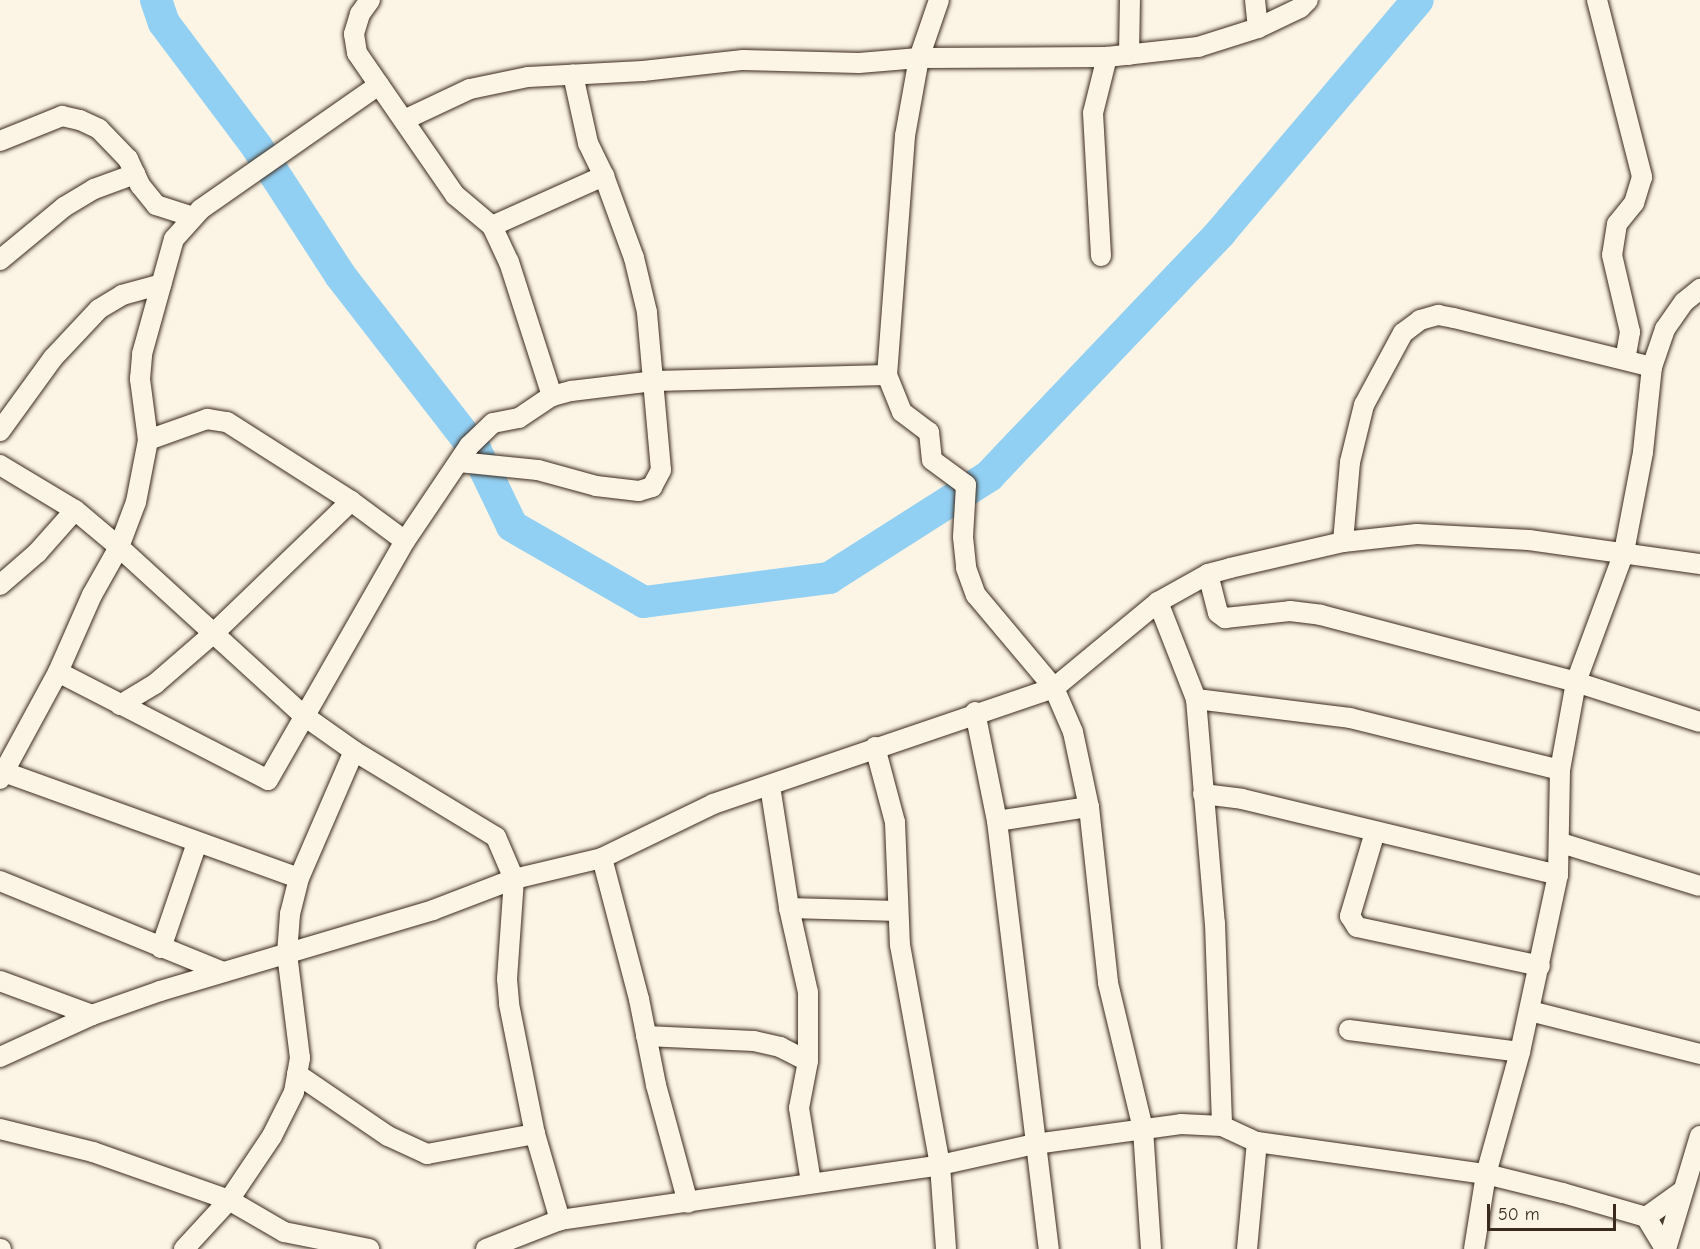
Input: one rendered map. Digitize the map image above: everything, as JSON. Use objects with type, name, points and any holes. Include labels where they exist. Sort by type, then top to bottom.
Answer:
[{"type":"street","points":[[370,0],[360,14],[354,34],[357,53],[455,195],[492,226],[509,262],[552,396]]},
{"type":"street","points":[[939,0],[919,58],[905,136],[887,375],[902,412],[929,432],[932,460],[966,485],[963,537],[966,568],[976,594],[1054,688],[1073,732],[1089,807],[1108,983],[1143,1129],[1151,1249]]},
{"type":"street","points":[[1129,55],[1130,0]]},
{"type":"street","points":[[1255,0],[1258,28]]},
{"type":"street","points":[[404,120],[470,89],[528,77],[743,60],[859,63],[919,58],[1107,57],[1198,47],[1258,28],[1300,8],[1308,0]]},
{"type":"street","points":[[1597,0],[1642,177],[1634,203],[1617,224],[1612,255],[1630,332],[1625,360]]},
{"type":"street","points":[[1101,256],[1093,113],[1107,57]]},
{"type":"street","points":[[459,462],[538,470],[596,486],[639,491],[651,487],[661,470],[654,381],[644,301],[634,258],[604,176],[588,143],[573,75]]},
{"type":"street","points":[[299,878],[2,776],[58,672],[92,595],[119,547],[135,502],[148,440],[140,379],[142,354],[174,239],[193,217],[380,85]]},
{"type":"street","points":[[1,138],[63,117],[80,120],[99,129],[129,159],[135,174],[156,205],[193,217]]},
{"type":"street","points":[[0,260],[64,207],[94,189],[135,174]]},
{"type":"street","points":[[492,226],[604,176]]},
{"type":"street","points":[[0,431],[53,358],[99,309],[122,295],[162,284]]},
{"type":"street","points":[[1474,1249],[1486,1174],[1530,1011],[1558,875],[1562,843],[1560,770],[1576,682],[1624,552],[1643,452],[1652,366],[1665,329],[1684,302],[1700,289]]},
{"type":"street","points":[[1343,542],[1350,462],[1364,405],[1403,333],[1419,320],[1438,315],[1454,318],[1652,366]]},
{"type":"street","points":[[58,672],[268,780],[303,715],[405,541],[481,432],[492,423],[529,414],[552,396],[571,391],[654,381],[887,375]]},
{"type":"street","points":[[148,440],[207,419],[227,422],[351,501],[405,541]]},
{"type":"street","points":[[0,465],[75,510],[215,632],[303,715],[354,751],[483,826],[504,849],[514,879],[507,979],[509,1004],[535,1134],[560,1220]]},
{"type":"street","points":[[120,705],[155,684],[215,632],[351,501]]},
{"type":"street","points":[[0,585],[37,553],[75,510]]},
{"type":"street","points":[[0,1057],[92,1015],[223,972],[433,910],[514,879],[602,858],[713,804],[770,786],[975,712],[1054,688],[1158,602],[1208,574],[1343,542],[1417,534],[1478,535],[1624,552],[1700,564]]},
{"type":"street","points":[[1208,574],[1218,613],[1225,618],[1290,612],[1321,615],[1576,682],[1700,722]]},
{"type":"street","points":[[1158,602],[1196,699],[1215,923],[1222,1126]]},
{"type":"street","points":[[1196,699],[1350,718],[1560,770]]},
{"type":"street","points":[[975,712],[997,821],[1049,1249]]},
{"type":"street","points":[[875,747],[895,822],[900,945],[940,1165],[946,1249]]},
{"type":"street","points":[[184,1249],[229,1200],[272,1136],[294,1092],[300,1058],[286,954],[290,914],[299,878],[354,751]]},
{"type":"street","points":[[770,786],[789,908],[808,992],[808,1060],[799,1108],[811,1182]]},
{"type":"street","points":[[1203,794],[1242,799],[1558,875]]},
{"type":"street","points":[[997,821],[1089,807]]},
{"type":"street","points":[[1375,832],[1350,916],[1352,923],[1371,932],[1540,966]]},
{"type":"street","points":[[161,948],[197,843]]},
{"type":"street","points":[[1562,843],[1700,886]]},
{"type":"street","points":[[602,858],[688,1203]]},
{"type":"street","points":[[0,881],[223,972]]},
{"type":"street","points":[[789,908],[898,911]]},
{"type":"street","points":[[0,981],[92,1015]]},
{"type":"street","points":[[1530,1011],[1700,1054]]},
{"type":"street","points":[[1349,1030],[1520,1052]]},
{"type":"street","points":[[646,1036],[754,1041],[780,1047],[808,1060]]},
{"type":"street","points":[[297,1074],[395,1140],[427,1154],[535,1134]]},
{"type":"street","points":[[495,1248],[560,1220],[940,1165],[1035,1144],[1181,1124],[1222,1126],[1257,1142],[1486,1174],[1646,1217],[1666,1249]]},
{"type":"street","points":[[0,1129],[93,1152],[229,1200],[284,1232],[369,1249]]},
{"type":"street","points":[[1666,1249],[1681,1192],[1700,1136]]},
{"type":"street","points":[[1247,1249],[1257,1142]]},
{"type":"street","points":[[1646,1217],[1681,1192]]},
{"type":"waterway","points":[[156,0],[164,23],[257,147],[340,275],[475,449],[512,526],[644,602],[829,578],[989,476],[1221,232],[1418,0]]}]
